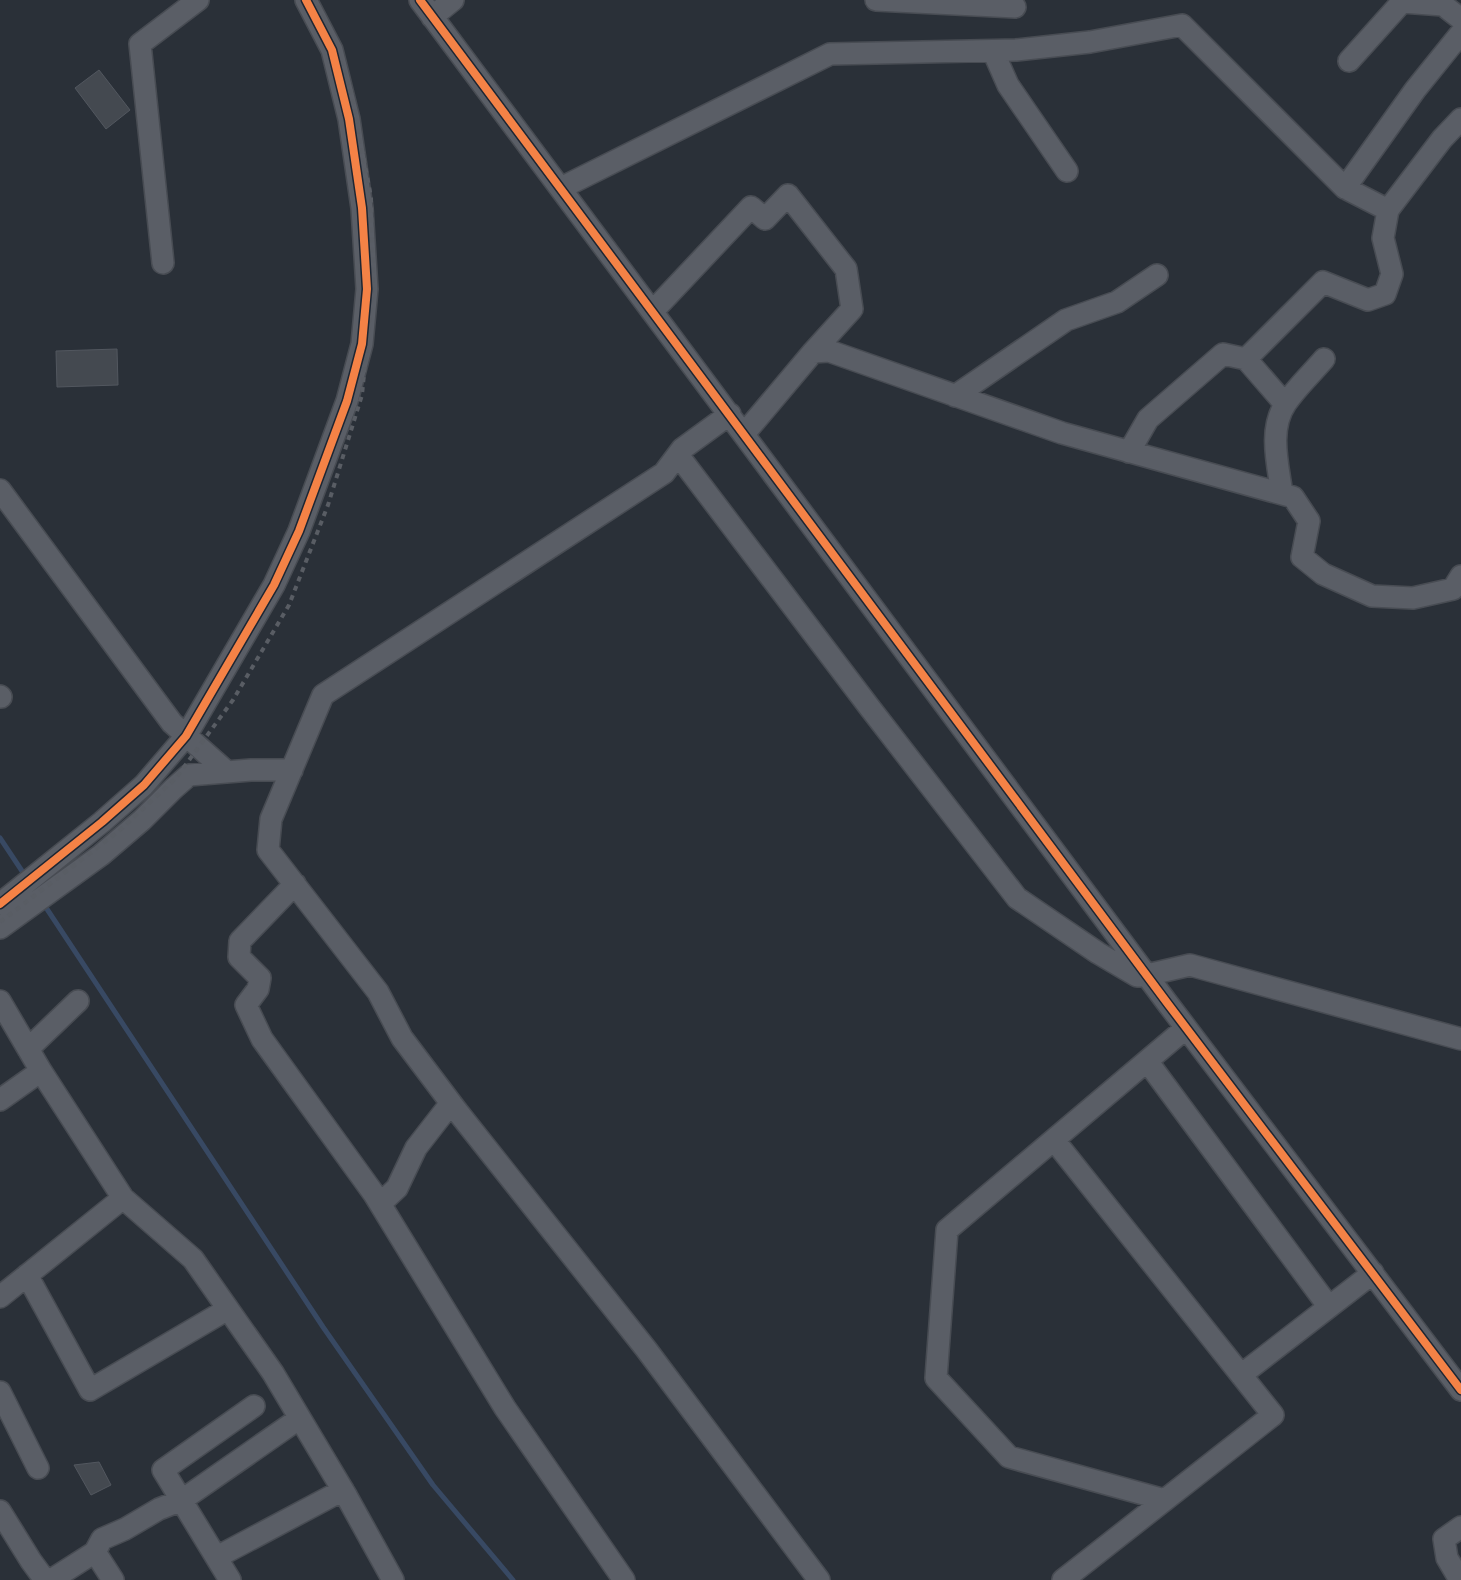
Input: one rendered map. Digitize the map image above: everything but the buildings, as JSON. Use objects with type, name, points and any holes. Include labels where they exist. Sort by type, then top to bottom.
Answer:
[{"type":"street","points":[[163,263],[140,44],[198,0]]},
{"type":"street","points":[[4,917],[102,822],[137,791],[186,736],[274,585],[300,531],[347,402],[362,344],[367,288],[362,208],[349,119],[332,50],[306,0]]},
{"type":"street","points":[[453,0],[426,9],[730,414],[1147,976],[1461,1390]]},
{"type":"street","points":[[876,0],[1015,7]]},
{"type":"street","points":[[1349,62],[1402,2],[1443,5],[1461,19]]},
{"type":"street","points":[[561,188],[830,54],[1016,50],[1090,42],[1182,26],[1345,188],[1388,210]]},
{"type":"street","points":[[1345,188],[1415,90],[1461,33]]},
{"type":"street","points":[[993,51],[1008,85],[1067,171]]},
{"type":"street","points":[[1246,358],[1323,282],[1368,300],[1385,294],[1392,274],[1383,238],[1388,210],[1442,139],[1461,119]]},
{"type":"street","points":[[653,311],[751,207],[765,219],[788,195],[846,270],[852,309],[744,434]]},
{"type":"street","points":[[955,396],[1066,320],[1117,302],[1157,275]]},
{"type":"street","points":[[814,352],[829,351],[1062,433],[1293,497],[1309,521],[1302,557],[1323,574],[1372,596],[1414,598],[1457,582]]},
{"type":"street","points":[[1129,452],[1148,419],[1223,354],[1246,358],[1285,404]]},
{"type":"street","points":[[1282,494],[1276,457],[1276,426],[1285,404],[1324,359]]},
{"type":"street","points":[[730,414],[682,449],[664,473],[323,695],[272,819],[268,850],[378,992],[402,1038],[451,1104],[646,1349],[819,1580]]},
{"type":"street","points":[[678,455],[1017,898],[1098,953],[1137,976],[1147,976],[1190,965],[1461,1039]]},
{"type":"street","points":[[0,490],[172,723],[228,772]]},
{"type":"street","points":[[4,917],[84,867],[142,820],[190,775],[251,770],[292,770]]},
{"type":"street","points":[[295,884],[240,941],[239,957],[260,978],[258,989],[246,1005],[262,1039],[380,1204],[505,1408],[624,1580]]},
{"type":"street","points":[[0,1001],[41,1071],[122,1198],[193,1259],[273,1374],[343,1490],[393,1580]]},
{"type":"street","points":[[28,1049],[78,1001]]},
{"type":"street","points":[[1165,1500],[1008,1457],[936,1378],[947,1230],[1186,1028]]},
{"type":"street","points":[[1147,1061],[1329,1306]]},
{"type":"street","points":[[0,1100],[41,1071]]},
{"type":"street","points":[[380,1204],[397,1188],[416,1148],[451,1104]]},
{"type":"street","points":[[1054,1140],[1273,1415],[1063,1580]]},
{"type":"street","points":[[0,1296],[122,1198]]},
{"type":"street","points":[[1241,1375],[1373,1273]]},
{"type":"street","points":[[27,1275],[90,1390],[228,1309]]},
{"type":"street","points":[[0,1392],[38,1468]]},
{"type":"street","points":[[230,1580],[163,1470],[254,1406]]},
{"type":"street","points":[[51,1580],[95,1552],[102,1539],[126,1529],[159,1509],[182,1500],[300,1418]]},
{"type":"street","points":[[217,1557],[343,1490]]},
{"type":"street","points":[[0,1510],[31,1561],[45,1580]]},
{"type":"street","points":[[1460,1580],[1447,1558],[1444,1539],[1461,1527]]},
{"type":"street","points":[[95,1552],[113,1580]]},
{"type":"waterway","points":[[0,838],[26,877]]},
{"type":"waterway","points":[[43,903],[323,1327],[433,1485],[513,1580]]},
{"type":"railway","points":[[0,922],[119,831],[176,778],[233,700],[289,605],[328,505],[362,395],[373,281],[371,197],[350,87],[316,0]]},
{"type":"cycle path","points":[[0,904],[102,822],[144,785],[186,736],[274,585],[299,531],[347,401],[362,344],[367,289],[362,208],[349,119],[332,50],[306,0]]},
{"type":"cycle path","points":[[420,0],[1168,1004],[1461,1390]]}]
